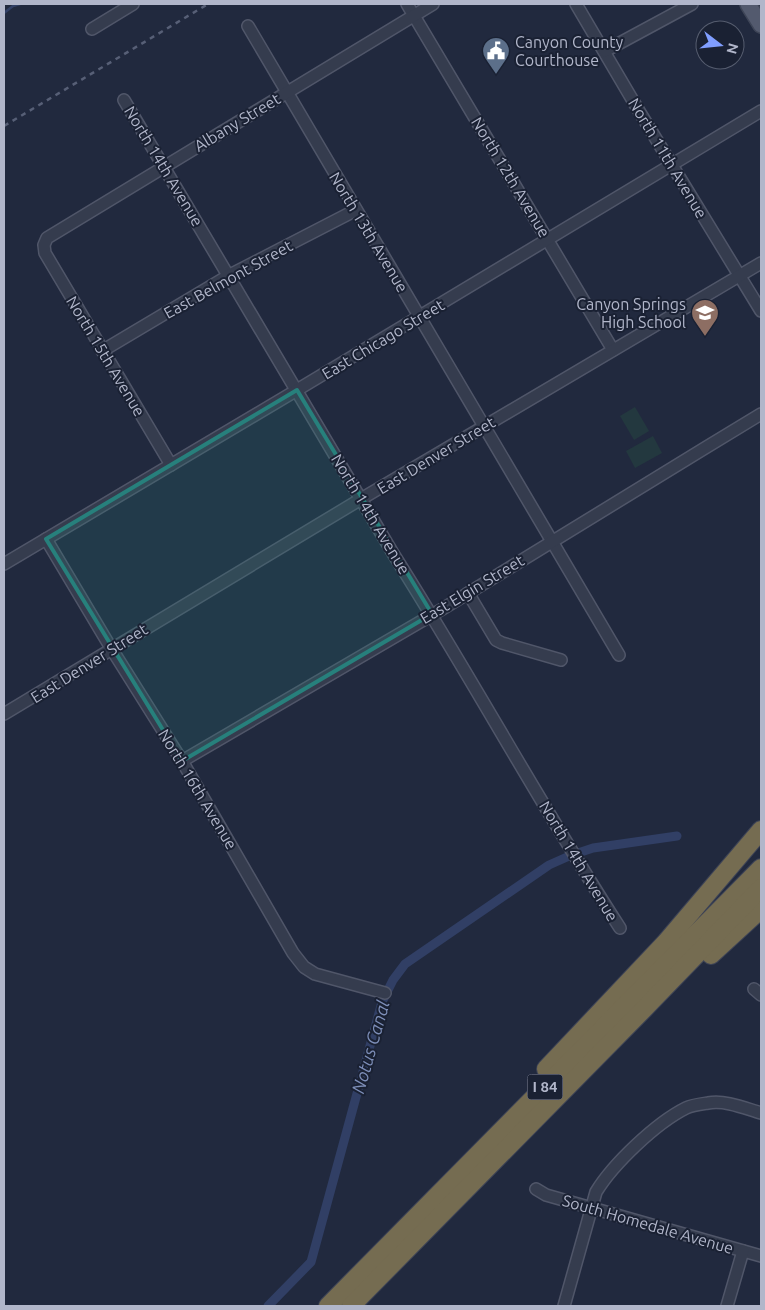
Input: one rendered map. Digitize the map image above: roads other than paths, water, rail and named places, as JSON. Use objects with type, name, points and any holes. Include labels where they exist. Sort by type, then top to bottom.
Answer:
[{"type":"highway","points":[[365,1268],[402,1222],[666,942],[761,830]]},
{"type":"highway","name":"I 84","points":[[328,1306],[761,868]]},
{"type":"highway","name":"I 84","points":[[351,1306],[761,888]]},
{"type":"highway","points":[[641,1012],[682,980],[761,909]]},
{"type":"main road","points":[[748,4],[761,25]]},
{"type":"street","points":[[92,29],[133,4]]},
{"type":"street","name":"North 12th Avenue","points":[[407,4],[613,350]]},
{"type":"street","name":"Albany Street","points":[[44,245],[46,238],[433,4]]},
{"type":"street","name":"North 11th Avenue","points":[[576,4],[761,311]]},
{"type":"street","points":[[605,51],[692,4]]},
{"type":"street","name":"North 13th Avenue","points":[[248,26],[619,655]]},
{"type":"street","name":"North 14th Avenue","points":[[124,100],[394,555],[432,614],[590,882],[620,928]]},
{"type":"street","name":"East Chicago Street","points":[[4,564],[420,317],[761,111]]},
{"type":"street","name":"East Belmont Street","points":[[102,351],[228,276],[356,210]]},
{"type":"street","name":"North 15th Avenue","points":[[44,245],[45,253],[171,465]]},
{"type":"street","name":"East Denver Street","points":[[7,713],[111,648],[761,263]]},
{"type":"street","name":"East Elgin Street","points":[[182,761],[468,593],[761,414]]},
{"type":"street","name":"North 16th Avenue","points":[[46,539],[111,648],[182,761],[293,952],[304,967],[315,974],[384,993]]},
{"type":"street","points":[[468,593],[496,640],[561,660]]},
{"type":"street","points":[[564,1306],[596,1192],[643,1139],[664,1120],[680,1111],[688,1107],[710,1102],[726,1103],[761,1113]]},
{"type":"street","name":"South Homedale Avenue","points":[[536,1189],[546,1195],[591,1209],[761,1256]]},
{"type":"street","points":[[727,1306],[743,1251]]},
{"type":"waterway","points":[[4,13],[13,6],[20,4]]},
{"type":"waterway","name":"Notus Canal","points":[[578,853],[593,848],[677,836]]},
{"type":"waterway","name":"Notus Canal","points":[[268,1306],[311,1262],[382,1002],[393,980],[405,964],[549,865],[567,857]]},
{"type":"railway","points":[[4,126],[208,4]]},
{"type":"place","name":"Canyon County Courthouse","points":[[496,75]]},
{"type":"place","name":"Canyon Springs High School","points":[[705,337]]}]
